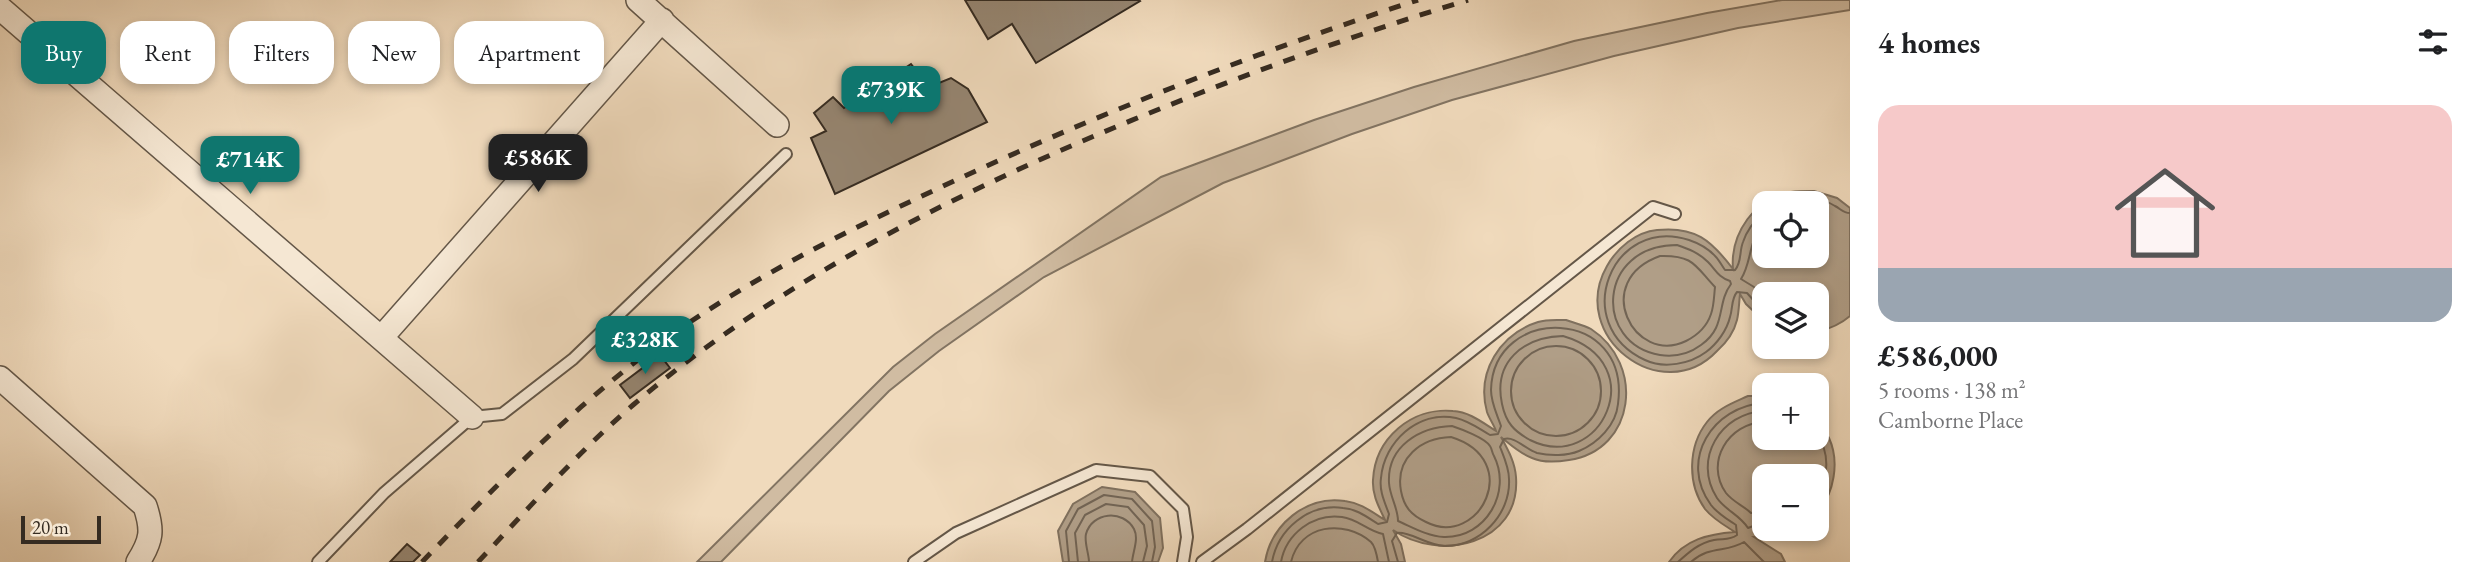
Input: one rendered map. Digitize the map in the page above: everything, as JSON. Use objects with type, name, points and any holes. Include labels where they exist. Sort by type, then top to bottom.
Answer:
[{"type":"street","points":[[638,0],[777,125]]},
{"type":"street","points":[[0,8],[472,417]]},
{"type":"street","points":[[381,338],[662,20]]},
{"type":"street","points":[[0,378],[145,506],[152,526],[148,546],[138,562]]},
{"type":"lane","points":[[318,562],[384,493],[472,417],[502,414],[573,359],[786,154]]},
{"type":"lane","points":[[1202,562],[1247,530],[1653,207],[1675,214]]},
{"type":"lane","points":[[914,562],[956,533],[1096,470],[1150,476],[1183,509],[1187,537],[1183,562]]},
{"type":"shaded area","points":[[1782,0],[1850,0],[1850,10],[1738,28],[1614,56],[1452,100],[1352,134],[1223,183],[1044,277],[939,351],[889,391],[721,562],[697,562],[893,367],[935,334],[1161,177],[1314,120],[1414,87],[1574,41]]},
{"type":"water","points":[[1829,196],[1850,208],[1850,316],[1829,328],[1829,282],[1752,282],[1752,310],[1740,294],[1736,324],[1732,333],[1717,351],[1695,367],[1671,372],[1647,368],[1626,356],[1610,339],[1600,317],[1598,292],[1607,266],[1616,253],[1628,242],[1649,231],[1682,230],[1709,243],[1733,269],[1736,243],[1752,213],[1752,268],[1829,268]]},
{"type":"water","points":[[1566,320],[1591,329],[1608,344],[1620,363],[1625,383],[1625,404],[1620,423],[1608,440],[1591,453],[1569,460],[1550,462],[1527,456],[1501,437],[1511,456],[1515,472],[1514,500],[1505,518],[1491,532],[1474,541],[1432,545],[1412,540],[1393,530],[1401,544],[1405,562],[1265,562],[1275,536],[1283,525],[1293,515],[1317,503],[1331,500],[1351,502],[1385,520],[1374,491],[1375,465],[1388,439],[1410,420],[1423,414],[1453,411],[1471,416],[1496,431],[1487,412],[1484,397],[1488,369],[1494,356],[1502,345],[1524,328],[1541,321]]},
{"type":"water","points":[[1752,396],[1752,450],[1829,450],[1829,438],[1835,467],[1829,494],[1829,464],[1752,464],[1752,541],[1760,541],[1781,554],[1785,562],[1669,562],[1682,548],[1698,539],[1735,532],[1705,509],[1695,488],[1692,465],[1696,442],[1707,422],[1731,404]]},
{"type":"water","points":[[1102,487],[1135,492],[1160,518],[1163,548],[1158,562],[1063,562],[1058,531],[1073,504]]},
{"type":"building","points":[[965,0],[1140,1],[1036,63],[1012,24],[988,39]]},
{"type":"building","points":[[911,64],[929,87],[951,78],[968,89],[987,122],[835,194],[811,138],[826,131],[814,113],[833,97],[844,108]]},
{"type":"building","points":[[660,355],[670,368],[630,398],[620,385]]},
{"type":"building","points":[[407,544],[420,555],[413,562],[390,562]]},
{"type":"railway","points":[[422,562],[517,466],[618,376],[690,322],[774,271],[920,197],[1103,115],[1228,66],[1418,0]]},
{"type":"railway","points":[[478,562],[573,462],[633,405],[682,365],[734,328],[842,260],[1013,172],[1168,105],[1267,68],[1468,0]]}]
